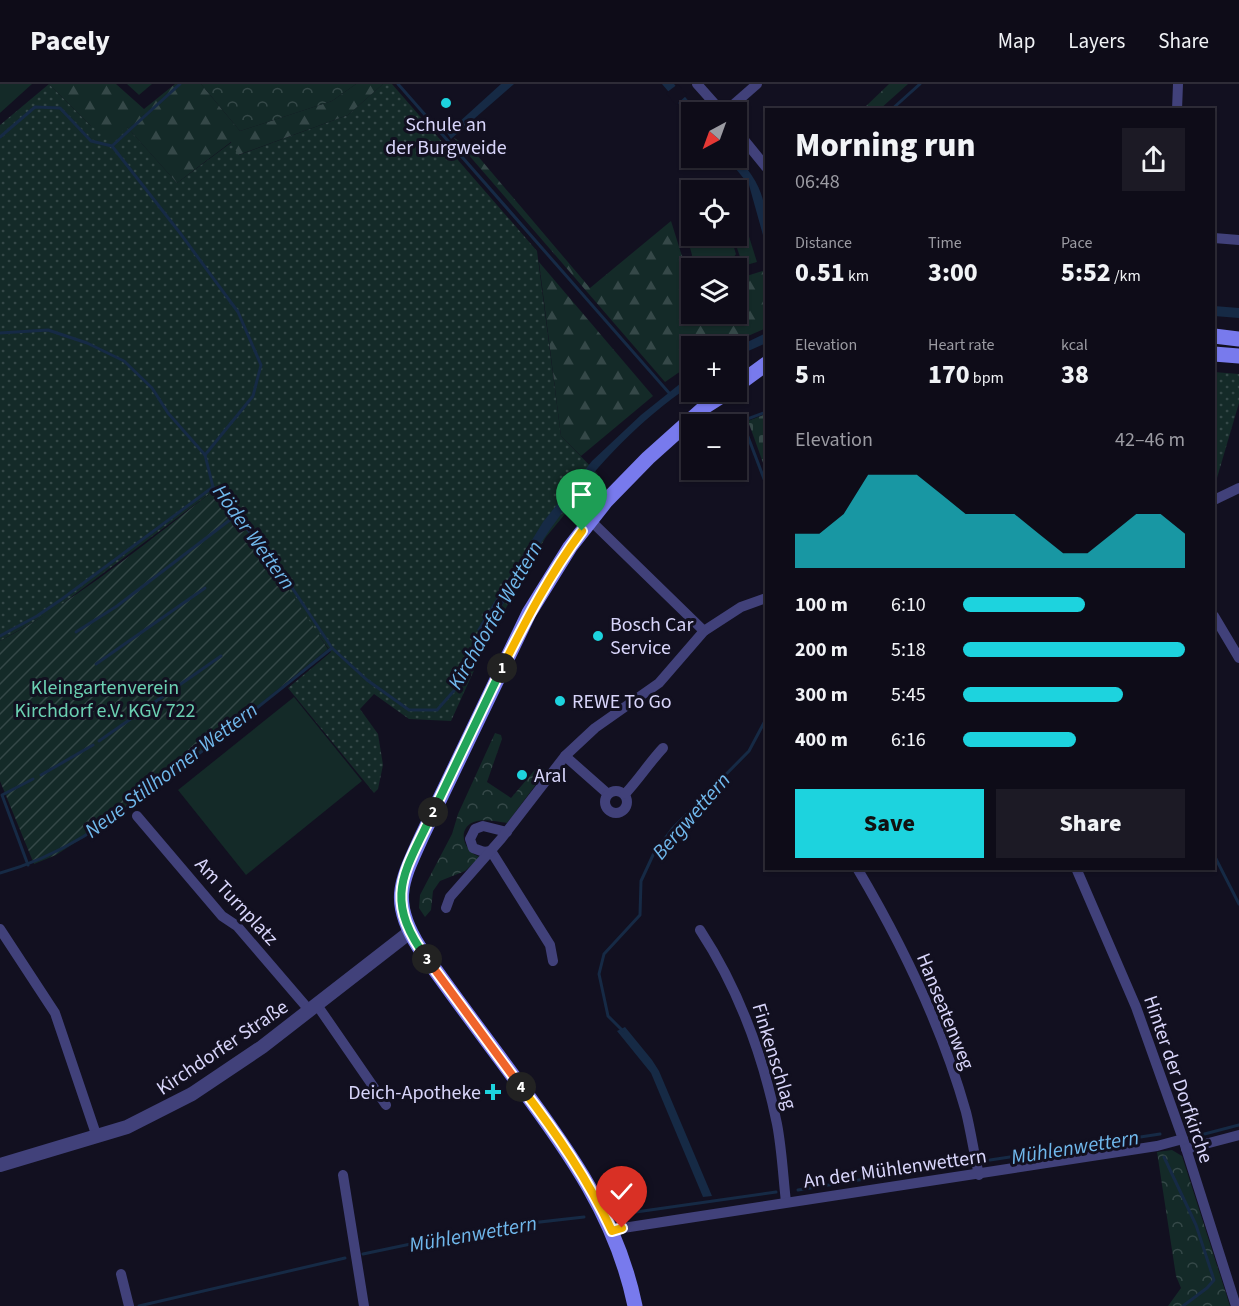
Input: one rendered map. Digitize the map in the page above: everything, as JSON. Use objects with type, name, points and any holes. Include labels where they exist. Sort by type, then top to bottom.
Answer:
[{"type":"main road","points":[[1215,336],[1239,339]]},
{"type":"main road","points":[[1215,354],[1239,356]]},
{"type":"main road","points":[[747,379],[765,365]]},
{"type":"main road","points":[[747,382],[765,377]]},
{"type":"main road","points":[[635,1306],[625,1265],[612,1231],[578,1166],[410,932],[403,916],[400,899],[409,864],[529,613],[560,563],[590,520],[625,481],[669,438],[712,402]]},
{"type":"street","points":[[697,84],[714,102]]},
{"type":"street","points":[[736,102],[758,84]]},
{"type":"street","points":[[1177,108],[1178,84]]},
{"type":"street","points":[[747,144],[765,166]]},
{"type":"street","points":[[1215,238],[1239,240]]},
{"type":"street","points":[[1215,500],[1239,488]]},
{"type":"street","points":[[590,520],[704,631]]},
{"type":"street","points":[[446,908],[450,897],[507,832],[565,756],[595,728],[659,683],[704,631],[741,607],[765,598]]},
{"type":"street","points":[[1215,618],[1239,658]]},
{"type":"street","points":[[625,794],[644,774],[647,765],[663,748]]},
{"type":"street","points":[[565,756],[608,794]]},
{"type":"street","points":[[616,791],[625,794],[627,806],[621,812],[616,813],[609,810],[605,802],[608,794],[616,791]]},
{"type":"street","name":"Am Turnplatz","points":[[137,816],[222,915],[237,926],[314,1008],[386,1105]]},
{"type":"street","points":[[491,851],[484,852],[473,848],[470,839],[472,832],[483,826],[507,832]]},
{"type":"street","points":[[491,851],[550,945],[553,961]]},
{"type":"street","name":"Hanseatenweg","points":[[858,870],[914,973],[941,1041],[965,1112],[979,1175]]},
{"type":"street","name":"Hinter der Dorfkirche","points":[[1077,870],[1136,1007],[1184,1144],[1236,1306]]},
{"type":"street","points":[[0,929],[55,1012],[97,1137]]},
{"type":"street","name":"Finkenschlag","points":[[700,930],[737,996],[758,1053],[777,1125],[786,1202]]},
{"type":"street","name":"Kirchdorfer Straße","points":[[0,1165],[127,1127],[192,1094],[314,1008],[410,932]]},
{"type":"street","name":"An der Mühlenwettern","points":[[612,1231],[786,1202],[1239,1135]]},
{"type":"street","points":[[343,1175],[364,1306]]},
{"type":"street","points":[[121,1274],[129,1306]]},
{"type":"green space","points":[[0,84],[32,84],[0,113]]},
{"type":"green space","points":[[49,84],[91,126],[127,127],[177,183],[232,142],[239,155],[348,115],[383,84],[392,84],[537,251],[561,436],[598,474],[546,537],[530,563],[481,655],[451,721],[409,719],[374,694],[360,709],[378,734],[383,765],[378,789],[374,793],[288,688],[331,652],[213,491],[54,610],[0,641],[0,125]]},
{"type":"green space","points":[[49,84],[116,84],[144,109],[175,84],[201,84],[240,131],[332,101],[356,84],[383,84],[348,115],[238,155],[231,142],[177,183],[127,127],[112,140],[91,126]]},
{"type":"green space","points":[[127,84],[152,84],[139,95]]},
{"type":"green space","points":[[201,84],[356,84],[332,101],[240,131]]},
{"type":"green space","points":[[889,84],[908,84],[881,108],[864,108]]},
{"type":"green space","points":[[454,138],[471,148],[590,288],[671,221],[683,258],[681,324],[747,324],[747,276],[765,270],[765,328],[747,336],[681,336],[681,371],[665,382]]},
{"type":"green space","points":[[747,230],[757,262],[747,265],[747,258],[740,258],[736,246],[747,246]]},
{"type":"green space","points":[[689,246],[734,246],[736,254],[733,258],[691,258]]},
{"type":"green space","points":[[539,262],[653,396],[581,456],[561,436]]},
{"type":"green space","points":[[1215,372],[1239,374],[1239,403],[1215,485]]},
{"type":"green space","points":[[765,414],[765,468],[748,421]]},
{"type":"green space","name":"Kleingartenverein Kirchdorf e.V. KGV 722","points":[[213,491],[276,570],[328,649],[145,797],[56,855],[34,864],[0,781],[0,641],[83,589]]},
{"type":"green space","points":[[294,697],[362,781],[246,875],[178,790]]},
{"type":"green space","points":[[495,733],[501,735],[502,739],[487,782],[511,798],[539,765],[546,771],[507,823],[481,820],[466,828],[464,839],[466,844],[469,850],[480,857],[465,871],[440,881],[433,891],[431,910],[425,917],[419,908],[420,895],[452,834],[458,814]]},
{"type":"green space","points":[[1172,1150],[1182,1156],[1230,1306],[1168,1306],[1181,1288],[1176,1276],[1157,1152]]},
{"type":"water","points":[[501,84],[514,84],[451,139],[447,133]]},
{"type":"water","points":[[662,84],[674,84],[689,102],[681,102],[681,106]]},
{"type":"water","points":[[735,168],[746,168],[759,188],[765,208],[765,242],[749,185]]},
{"type":"water","points":[[1215,306],[1239,308],[1239,318],[1215,316]]},
{"type":"water","points":[[765,333],[765,343],[747,352],[747,342]]},
{"type":"water","name":"Kirchdorfer Wettern","points":[[681,383],[681,393],[627,437],[574,497],[528,563],[486,634],[477,630],[543,522],[592,461],[641,415]]},
{"type":"water","points":[[625,1027],[659,1071],[712,1196],[703,1197],[651,1073],[617,1031]]},
{"type":"pier","points":[[678,84],[687,95],[676,105],[666,93]]},
{"type":"waterway","points":[[0,137],[35,107],[60,108],[91,141],[112,146],[180,84]]},
{"type":"waterway","points":[[398,84],[670,394]]},
{"type":"waterway","points":[[893,108],[920,84]]},
{"type":"waterway","points":[[112,146],[238,312],[261,365],[253,396],[205,455]]},
{"type":"waterway","name":"Höder Wettern","points":[[0,333],[48,330],[87,343],[124,361],[152,388],[168,413],[205,455],[213,487],[279,568],[332,648],[367,680],[409,710],[437,710],[459,685],[483,629]]},
{"type":"waterway","points":[[765,412],[742,421],[765,481]]},
{"type":"waterway","points":[[0,636],[62,599],[213,487]]},
{"type":"waterway","points":[[76,632],[117,606],[235,516]]},
{"type":"waterway","points":[[96,664],[205,588]]},
{"type":"waterway","name":"Neue Stillhorner Wettern","points":[[0,873],[47,856],[110,820],[191,760],[332,648]]},
{"type":"waterway","points":[[99,741],[221,656]]},
{"type":"waterway","name":"Bergwettern","points":[[623,1031],[608,1016],[599,974],[604,954],[640,915],[641,881],[654,853],[673,828],[749,751],[765,721]]},
{"type":"waterway","points":[[41,775],[93,745]]},
{"type":"waterway","points":[[28,865],[2,795],[33,779]]},
{"type":"waterway","points":[[1215,857],[1239,904]]},
{"type":"waterway","name":"Mühlenwettern","points":[[1193,1137],[1239,1125]]},
{"type":"waterway","name":"Mühlenwettern","points":[[990,1160],[1160,1134]]},
{"type":"waterway","points":[[1164,1157],[1196,1225],[1214,1280],[1183,1306]]},
{"type":"waterway","name":"Mühlenwettern","points":[[798,1190],[968,1162]]},
{"type":"waterway","name":"Mühlenwettern","points":[[629,1213],[776,1192]]},
{"type":"waterway","name":"Mühlenwettern","points":[[363,1254],[487,1228],[584,1217]]},
{"type":"waterway","name":"Mühlenwettern","points":[[139,1306],[345,1258]]},
{"type":"place","name":"Schule an der Burgweide","points":[[446,103]]},
{"type":"place","name":"Bosch Car Service","points":[[598,636]]},
{"type":"place","name":"REWE To Go","points":[[560,701]]},
{"type":"place","name":"Aral","points":[[522,775]]},
{"type":"place","name":"Deich-Apotheke","points":[[493,1092]]},
{"type":"route","points":[[582,531],[529,613],[409,864],[400,899],[405,921],[419,947],[578,1166],[612,1231],[622,1228]]}]
